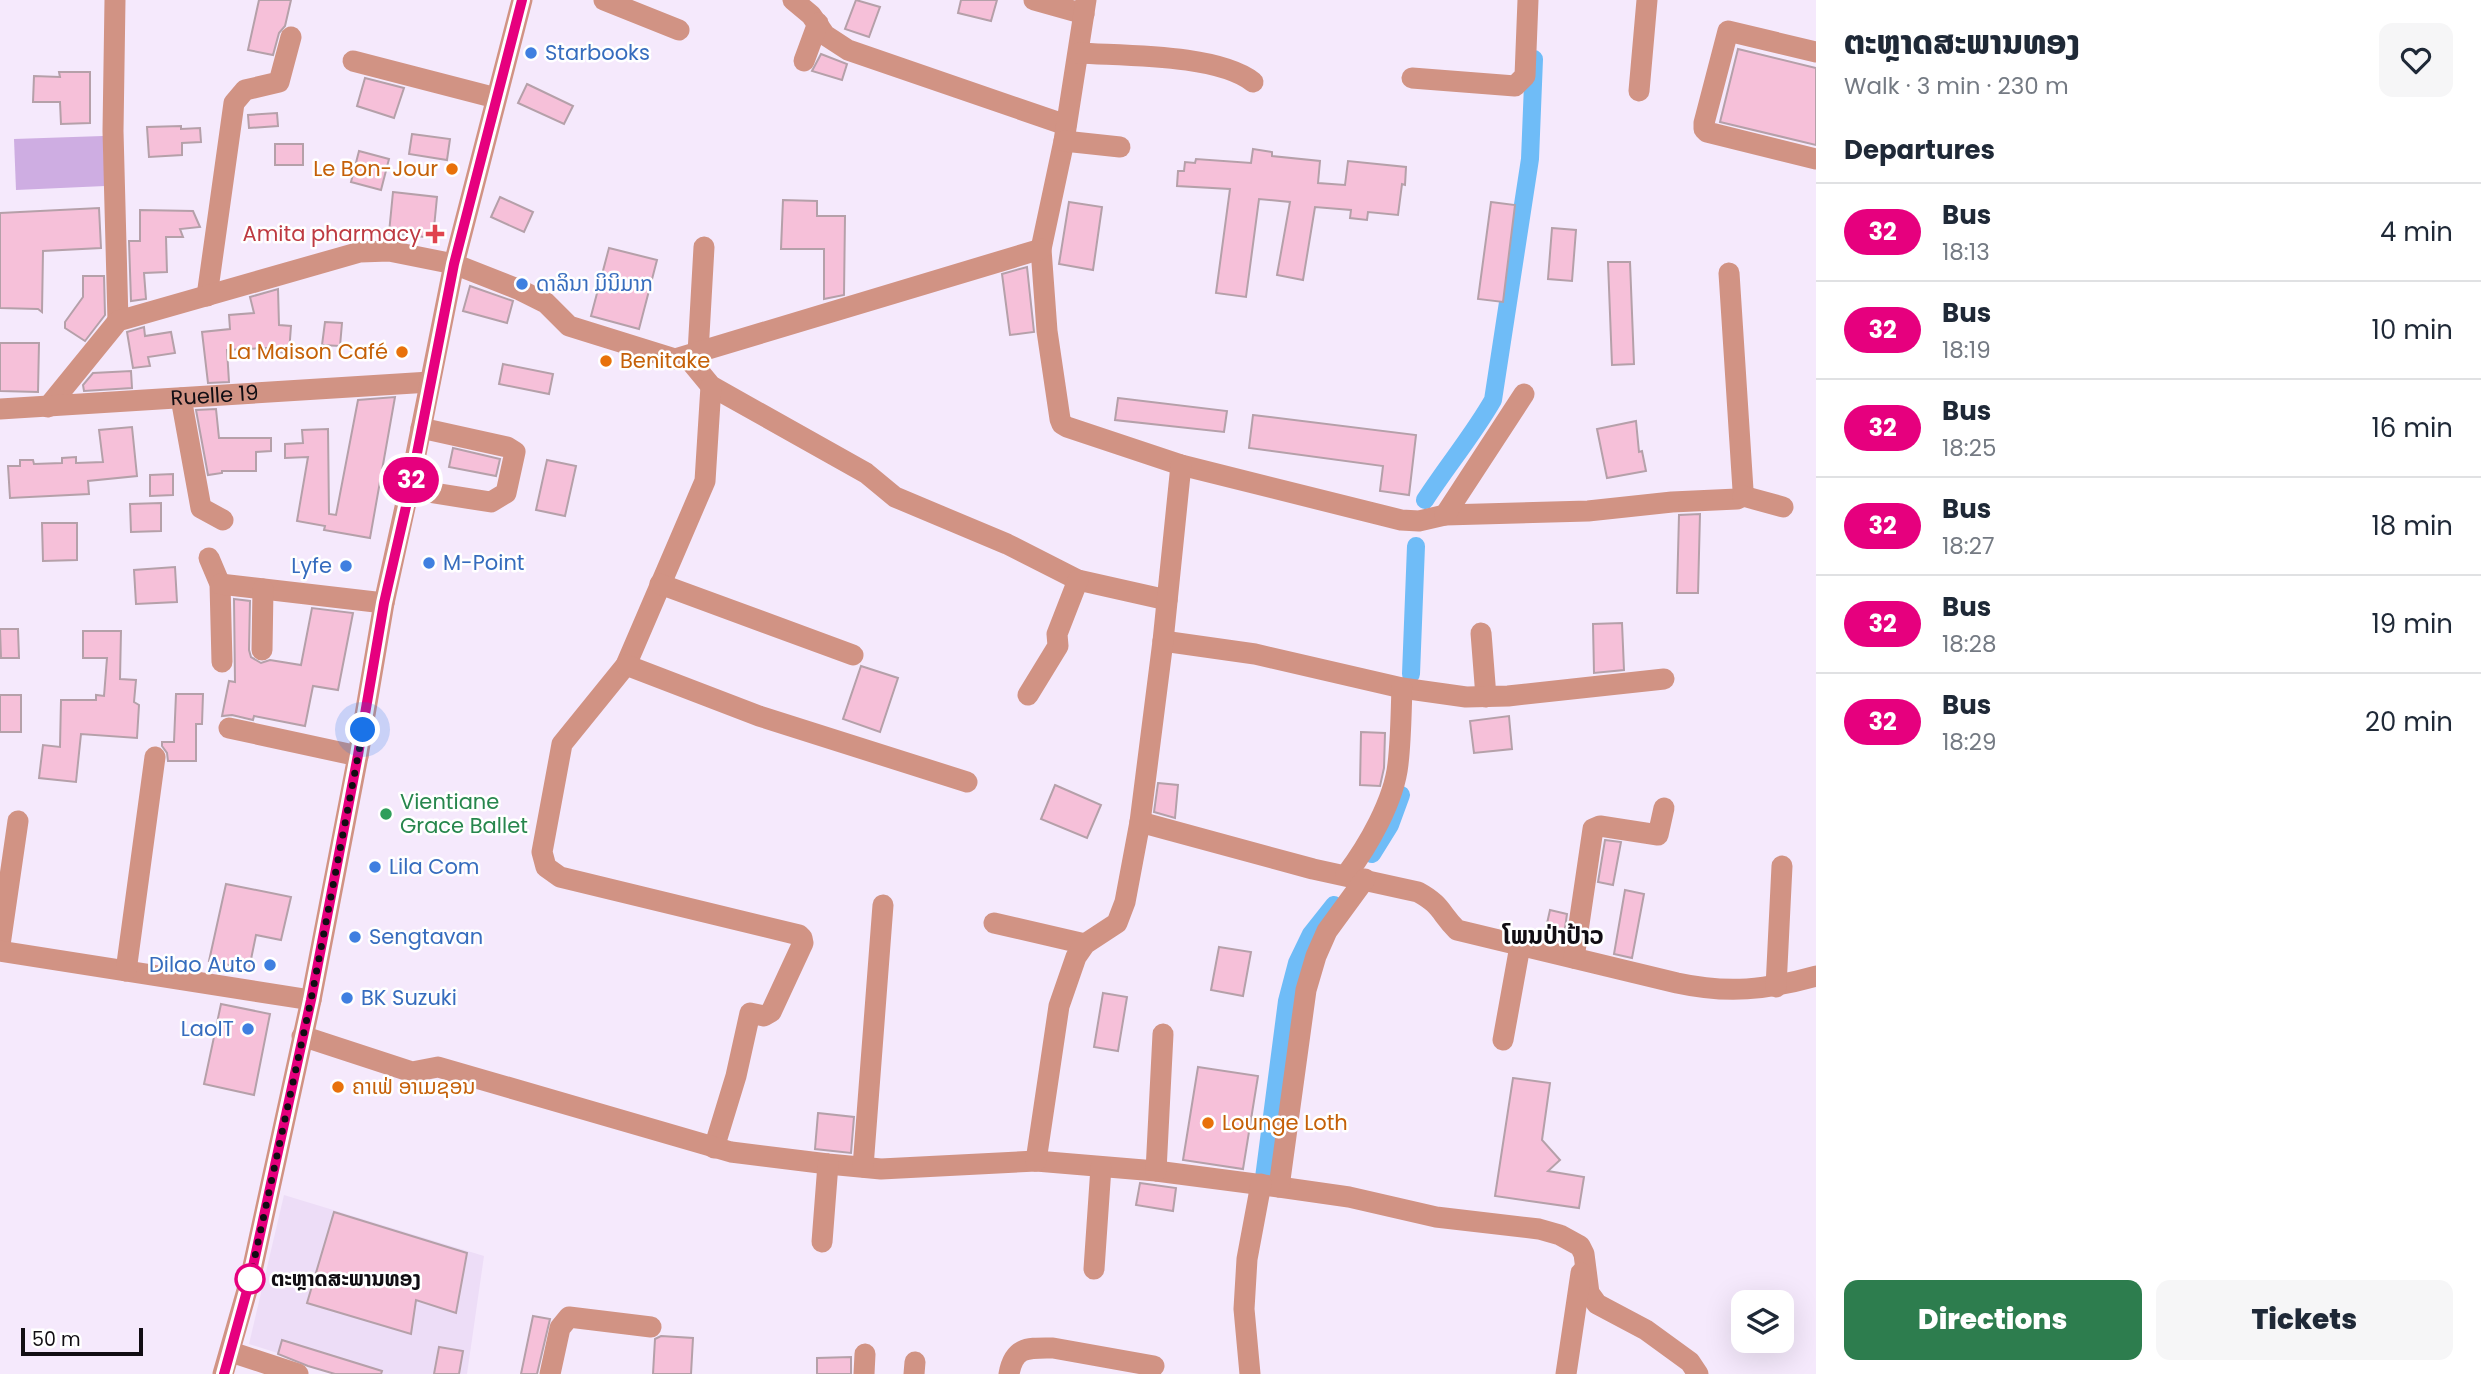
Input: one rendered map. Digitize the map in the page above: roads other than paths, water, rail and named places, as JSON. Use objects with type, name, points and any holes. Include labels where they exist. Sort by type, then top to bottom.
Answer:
[{"type":"street","points":[[115,0],[113,131],[118,321]]},
{"type":"street","points":[[223,1374],[250,1280],[311,1000],[384,603],[410,489],[454,264],[522,0]]},
{"type":"street","points":[[604,0],[679,30]]},
{"type":"street","points":[[793,0],[818,23],[825,35],[848,50],[1065,133],[1120,147]]},
{"type":"street","points":[[1034,0],[1085,7],[1065,133],[1041,249],[1047,331],[1062,424],[1181,464],[1401,520],[1419,521],[1445,515],[1588,511],[1672,502],[1737,499],[1743,496],[1783,507]]},
{"type":"street","points":[[1412,78],[1516,86],[1525,76],[1528,0]]},
{"type":"street","points":[[1639,92],[1647,0]]},
{"type":"street","points":[[804,61],[818,23]]},
{"type":"street","points":[[1816,52],[1728,31],[1704,123],[1707,132],[1816,159]]},
{"type":"street","points":[[207,296],[234,103],[244,90],[279,82],[291,37]]},
{"type":"street","points":[[1079,53],[1195,62],[1245,76],[1253,82]]},
{"type":"street","points":[[354,61],[496,98]]},
{"type":"street","points":[[704,247],[693,355],[711,386],[866,473],[895,497],[1007,544],[1078,580],[1167,600]]},
{"type":"street","points":[[48,407],[118,321],[360,252],[389,251],[454,264],[520,290],[545,303],[569,326],[675,359],[1041,249]]},
{"type":"street","points":[[1729,273],[1743,496]]},
{"type":"street","name":"Ruelle 19","points":[[0,409],[430,382]]},
{"type":"street","points":[[711,386],[705,481],[626,665],[562,744],[542,852],[545,867],[561,877],[802,938],[803,943],[771,1012],[764,1016],[750,1013],[736,1076],[714,1148]]},
{"type":"street","points":[[1445,515],[1524,394]]},
{"type":"street","points":[[181,398],[201,509],[223,520]]},
{"type":"street","points":[[410,489],[491,502],[506,493],[513,467],[515,452],[506,447],[421,428]]},
{"type":"street","points":[[1035,1161],[1059,1006],[1076,957],[1085,944],[1117,923],[1125,902],[1140,822],[1163,641],[1181,464]]},
{"type":"street","points":[[209,558],[220,584],[222,662]]},
{"type":"street","points":[[1028,695],[1058,646],[1057,634],[1078,580]]},
{"type":"street","points":[[220,584],[384,603]]},
{"type":"street","points":[[660,584],[853,656]]},
{"type":"street","points":[[262,589],[262,650]]},
{"type":"street","points":[[1481,633],[1486,697]]},
{"type":"street","points":[[1163,641],[1255,654],[1402,688],[1466,697],[1664,679]]},
{"type":"street","points":[[626,665],[759,716],[967,782]]},
{"type":"street","points":[[1250,1374],[1244,1309],[1247,1259],[1270,1185],[1309,979],[1327,931],[1356,877],[1358,859],[1390,797],[1398,766],[1402,688]]},
{"type":"street","points":[[229,728],[358,755]]},
{"type":"street","points":[[126,971],[155,757]]},
{"type":"street","points":[[1574,958],[1593,829],[1600,826],[1658,835],[1664,808]]},
{"type":"street","points":[[18,821],[0,948],[311,1000]]},
{"type":"street","points":[[1140,822],[1313,869],[1418,892],[1432,900],[1457,930],[1702,988],[1740,991],[1776,987],[1816,976]]},
{"type":"street","points":[[1776,987],[1782,866]]},
{"type":"street","points":[[863,1167],[883,905]]},
{"type":"street","points":[[994,923],[1085,944]]},
{"type":"street","points":[[1503,1040],[1520,946]]},
{"type":"street","points":[[1156,1171],[1163,1034]]},
{"type":"street","points":[[302,1036],[412,1072],[438,1067],[714,1148],[828,1164],[881,1168],[1035,1161],[1156,1171],[1349,1197],[1436,1217],[1539,1229],[1560,1235],[1580,1246],[1584,1254],[1589,1293],[1597,1304],[1646,1330],[1690,1362],[1698,1374]]},
{"type":"street","points":[[822,1242],[828,1164]]},
{"type":"street","points":[[1094,1269],[1101,1167]]},
{"type":"street","points":[[1566,1374],[1584,1254]]},
{"type":"street","points":[[551,1374],[560,1328],[569,1317],[651,1327]]},
{"type":"street","points":[[1009,1374],[1016,1354],[1037,1348],[1053,1348],[1154,1366]]},
{"type":"street","points":[[231,1352],[298,1374]]},
{"type":"waterway","points":[[1425,500],[1493,400],[1530,159],[1534,59]]},
{"type":"waterway","points":[[1411,674],[1416,546]]},
{"type":"waterway","points":[[1372,854],[1390,825],[1401,795]]},
{"type":"waterway","points":[[1264,1178],[1287,1001],[1297,963],[1311,934],[1334,905]]},
{"type":"place","name":"Starbooks","points":[[531,53]]},
{"type":"place","name":"Le Bon-Jour","points":[[452,169]]},
{"type":"place","name":"Amita pharmacy","points":[[435,234]]},
{"type":"place","name":"ດາລິນາ ມິນິມາກ","points":[[522,284]]},
{"type":"place","name":"La Maison Café","points":[[402,352]]},
{"type":"place","name":"Benitake","points":[[606,361]]},
{"type":"place","name":"M-Point","points":[[429,563]]},
{"type":"place","name":"Lyfe","points":[[346,566]]},
{"type":"place","name":"Vientiane Grace Ballet","points":[[386,814]]},
{"type":"place","name":"Lila Com","points":[[375,867]]},
{"type":"place","name":"Sengtavan","points":[[355,937]]},
{"type":"place","name":"Dilao Auto","points":[[270,965]]},
{"type":"place","name":"BK Suzuki","points":[[347,998]]},
{"type":"place","name":"LaoIT","points":[[248,1029]]},
{"type":"place","name":"ຄາເຟ່ ອາເມຊອນ","points":[[338,1087]]},
{"type":"place","name":"Lounge Loth","points":[[1208,1123]]},
{"type":"place","name":"ຕະຫຼາດສະພານທອງ","points":[[250,1279]]},
{"type":"district","name":"ໂພນປ່າປ້າວ","points":[[1553,936]]}]
